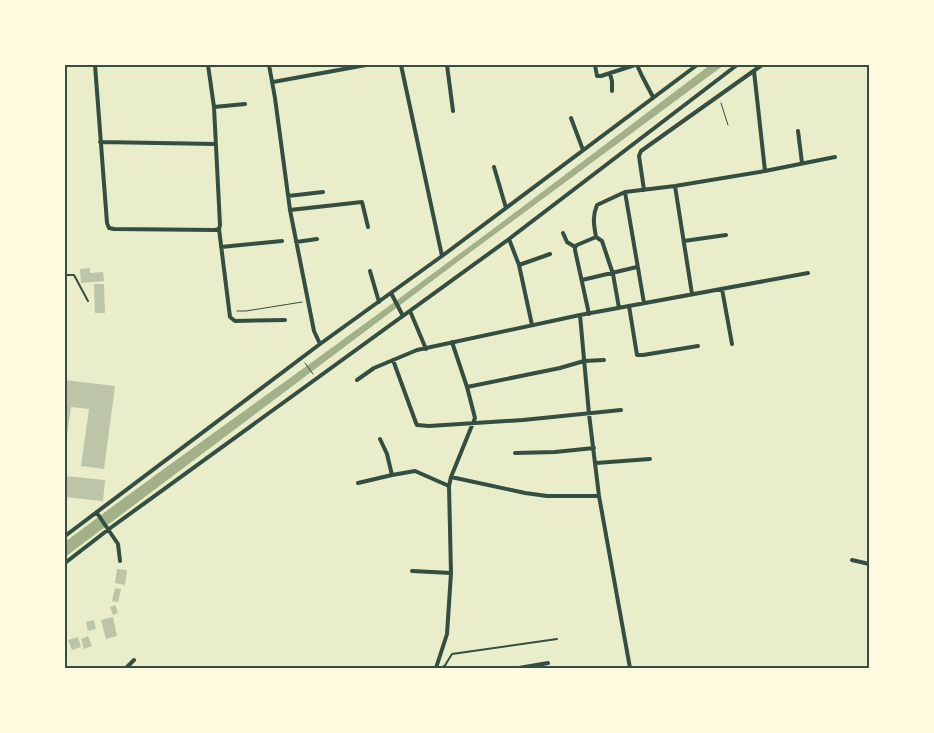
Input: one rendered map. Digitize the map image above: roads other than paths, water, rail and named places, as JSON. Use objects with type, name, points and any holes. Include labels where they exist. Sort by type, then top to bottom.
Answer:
[{"type":"street","points":[[94,65],[107,223],[109,228],[219,229]]},
{"type":"street","points":[[208,65],[214,106],[219,229],[230,318],[235,321],[286,320]]},
{"type":"street","points":[[269,65],[273,82],[290,210],[314,331],[320,344]]},
{"type":"street","points":[[273,82],[345,67],[366,65]]},
{"type":"street","points":[[401,65],[442,256]]},
{"type":"street","points":[[447,65],[453,111]]},
{"type":"street","points":[[595,65],[597,76],[610,74],[636,65],[653,97]]},
{"type":"street","points":[[65,536],[98,514],[320,344],[378,302],[392,295],[697,65]]},
{"type":"street","points":[[65,563],[108,528],[509,239],[738,65]]},
{"type":"street","points":[[644,190],[639,156],[641,151],[762,65]]},
{"type":"street","points":[[754,70],[765,171]]},
{"type":"street","points":[[610,74],[612,91]]},
{"type":"street","points":[[214,106],[245,104]]},
{"type":"street","points":[[571,118],[583,150]]},
{"type":"street","points":[[798,131],[802,163]]},
{"type":"street","points":[[100,142],[216,144]]},
{"type":"street","points":[[619,308],[613,274],[602,241],[596,237],[593,213],[596,205],[626,192],[765,171],[835,157]]},
{"type":"street","points":[[494,167],[506,208]]},
{"type":"street","points":[[675,186],[692,294]]},
{"type":"street","points":[[288,196],[323,192]]},
{"type":"street","points":[[626,192],[644,303]]},
{"type":"street","points":[[290,210],[362,202],[368,227]]},
{"type":"street","points":[[564,233],[566,242],[575,247],[589,314]]},
{"type":"street","points":[[684,241],[726,235]]},
{"type":"street","points":[[575,247],[596,237]]},
{"type":"street","points":[[509,239],[519,265],[532,325]]},
{"type":"street","points":[[221,247],[282,240]]},
{"type":"street","points":[[296,242],[317,240]]},
{"type":"street","points":[[519,265],[550,254]]},
{"type":"street","points":[[582,280],[637,268]]},
{"type":"street","points":[[370,271],[378,302]]},
{"type":"street","points":[[357,380],[374,368],[426,348],[580,315],[808,273]]},
{"type":"street","points":[[722,289],[732,344]]},
{"type":"street","points":[[392,295],[403,316]]},
{"type":"street","points":[[628,306],[637,355],[698,346]]},
{"type":"street","points":[[410,311],[426,348]]},
{"type":"street","points":[[580,315],[599,496],[630,668]]},
{"type":"street","points":[[436,668],[447,634],[451,573],[449,486],[475,418],[452,342]]},
{"type":"street","points":[[393,360],[418,425],[429,426],[523,420],[621,410]]},
{"type":"street","points":[[467,387],[560,368],[584,360],[604,360]]},
{"type":"street","points":[[380,439],[392,475]]},
{"type":"street","points":[[515,453],[555,452],[594,448]]},
{"type":"street","points":[[596,463],[650,459]]},
{"type":"street","points":[[358,484],[415,471],[449,486]]},
{"type":"street","points":[[451,477],[540,495],[599,496]]},
{"type":"street","points":[[98,514],[118,544],[120,561]]},
{"type":"street","points":[[852,560],[869,564]]},
{"type":"street","points":[[412,571],[451,573]]},
{"type":"street","points":[[126,668],[134,660]]},
{"type":"street","points":[[519,668],[548,663]]},
{"type":"lane","points":[[65,275],[74,275],[88,301]]},
{"type":"lane","points":[[444,668],[452,654],[557,638]]}]
